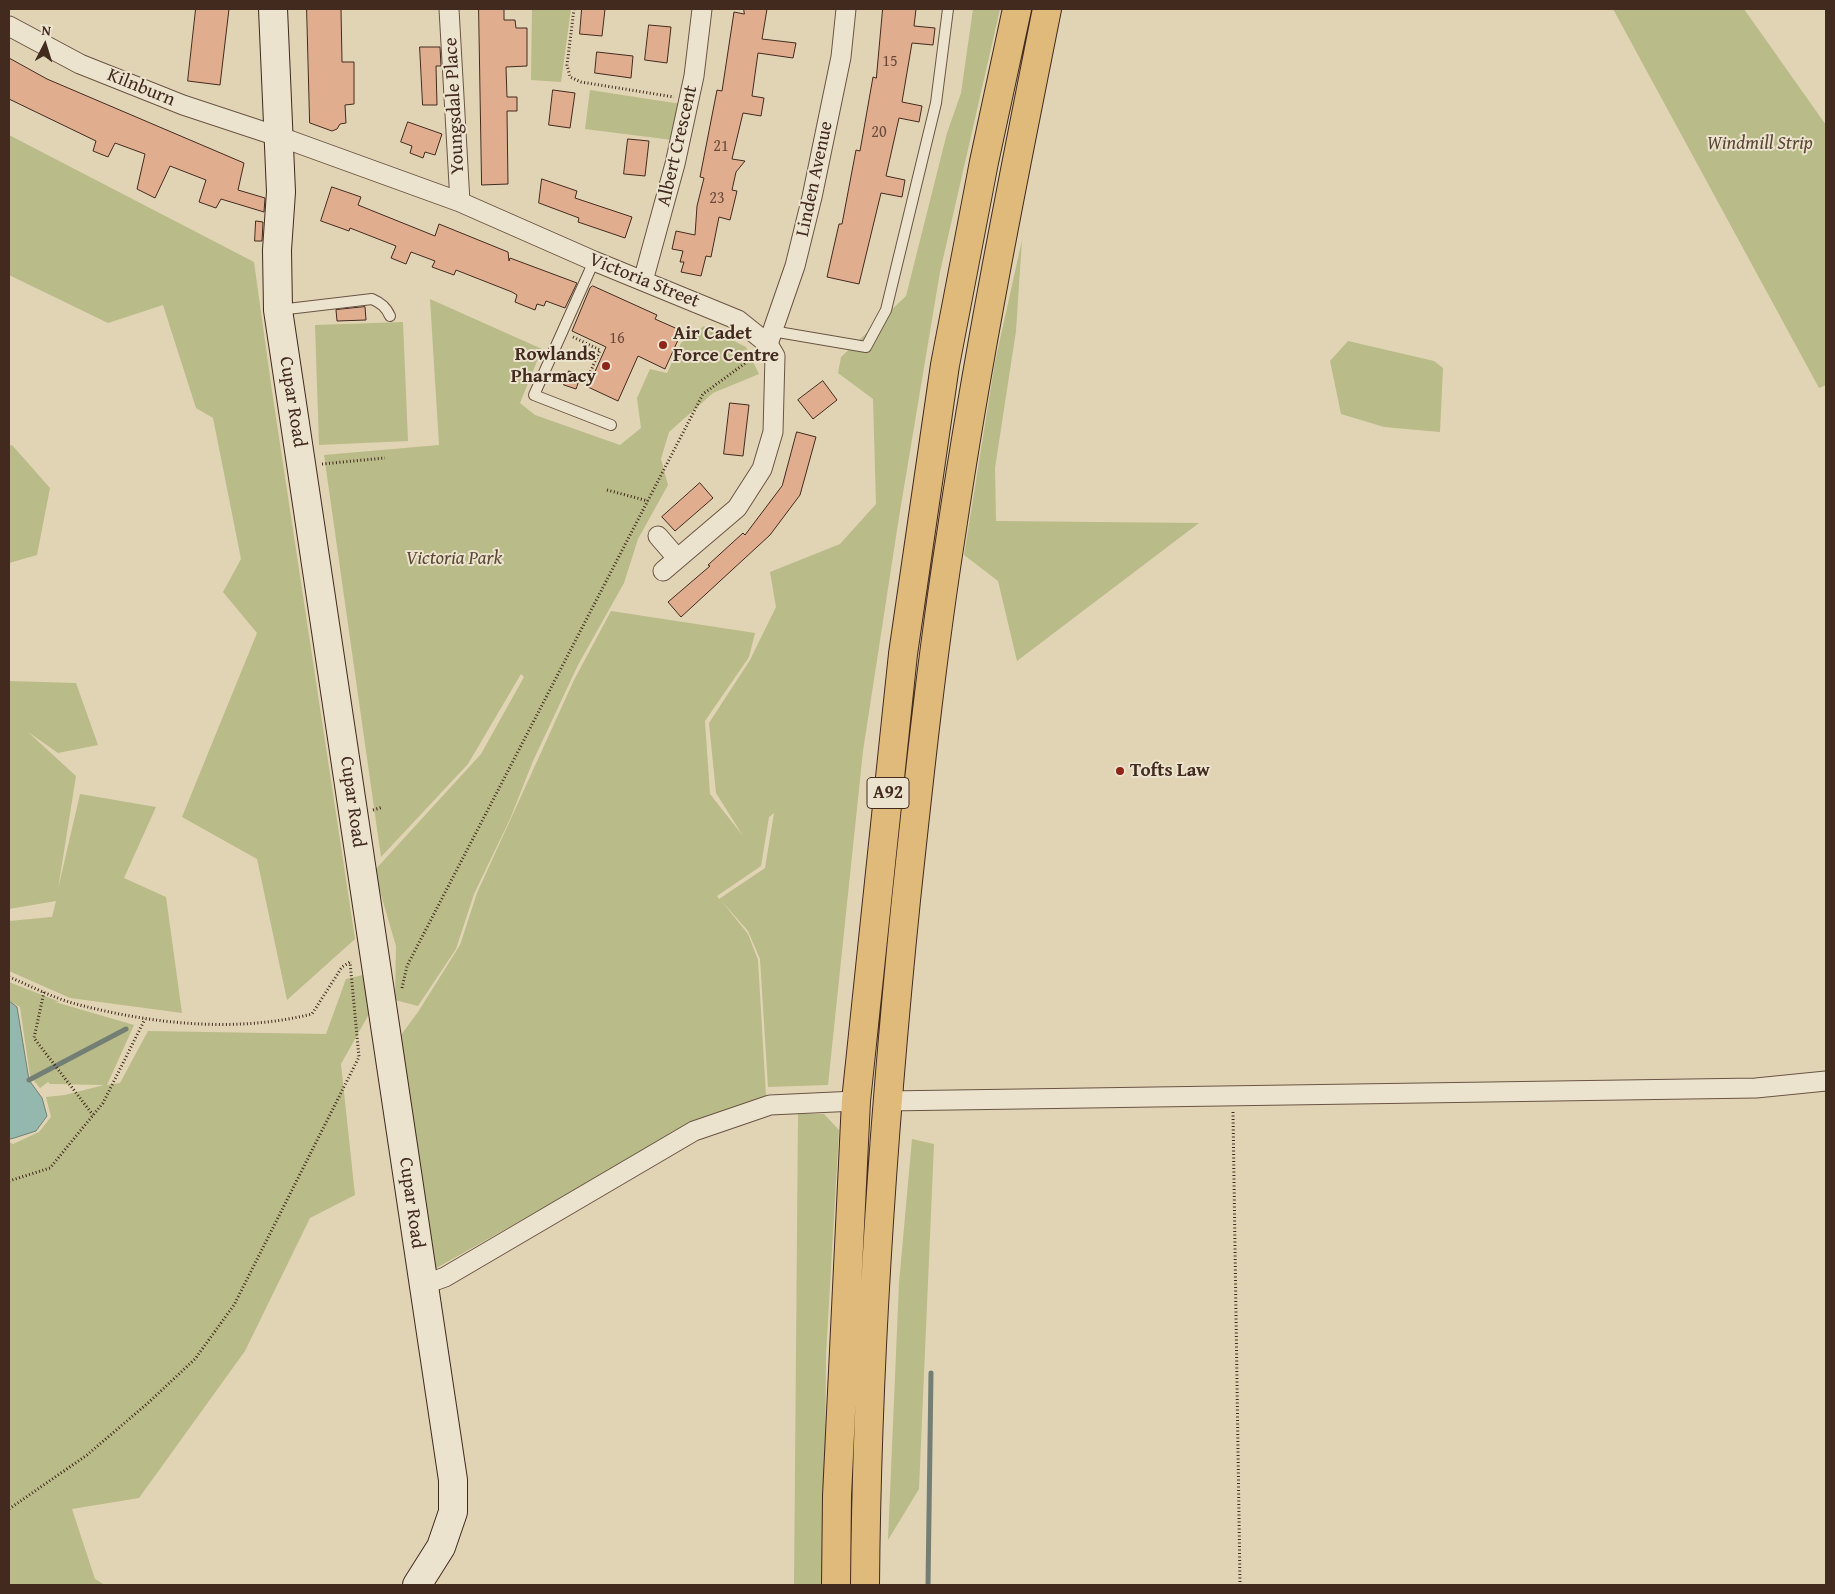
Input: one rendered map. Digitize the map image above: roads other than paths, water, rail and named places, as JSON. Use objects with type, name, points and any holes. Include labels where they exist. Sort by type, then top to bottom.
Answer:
[{"type":"highway","name":"A92","points":[[836,1585],[837,1496],[856,1101],[903,654],[942,385],[984,162],[1017,9]]},
{"type":"highway","name":"A92","points":[[866,1585],[876,1272],[887,1101],[920,762],[950,536],[978,368],[1047,9]]},
{"type":"main road","name":"Cupar Road","points":[[273,9],[280,192],[277,250],[278,310],[453,1480],[453,1512],[441,1547],[417,1585]]},
{"type":"street","name":"Youngsdale Place","points":[[449,9],[460,202]]},
{"type":"street","name":"Albert Crescent","points":[[643,281],[675,164],[689,99],[702,9]]},
{"type":"street","name":"Linden Avenue","points":[[765,344],[795,266],[812,197],[841,57],[846,9]]},
{"type":"street","name":"Kilnburn","points":[[9,26],[80,64],[183,105],[279,137]]},
{"type":"street","name":"Victoria Street","points":[[279,137],[460,202],[594,261],[738,320],[765,344]]},
{"type":"street","points":[[662,571],[737,508],[762,470],[772,432],[775,356],[765,344]]},
{"type":"street","points":[[658,536],[677,558]]},
{"type":"street","points":[[887,1101],[1756,1088],[1826,1081]]},
{"type":"street","points":[[423,1285],[445,1277],[694,1131],[770,1105],[856,1101]]},
{"type":"lane","points":[[765,344],[866,347],[886,310],[936,103],[948,9]]},
{"type":"lane","points":[[594,261],[534,396],[611,425]]},
{"type":"lane","points":[[278,310],[372,299],[387,309],[390,316]]},
{"type":"water","points":[[9,1001],[17,1007],[29,1080],[42,1098],[47,1116],[36,1131],[11,1139],[9,1138]]},
{"type":"waterway","points":[[29,1080],[126,1029]]},
{"type":"waterway","points":[[928,1585],[931,1373]]},
{"type":"place","name":"Air Cadet Force Centre","points":[[663,345]]},
{"type":"place","name":"Rowlands Pharmacy","points":[[606,366]]},
{"type":"place","name":"Tofts Law","points":[[1120,771]]},
{"type":"park label","name":"Windmill Strip","points":[[1760,144]]},
{"type":"park label","name":"Victoria Park","points":[[454,559]]}]
